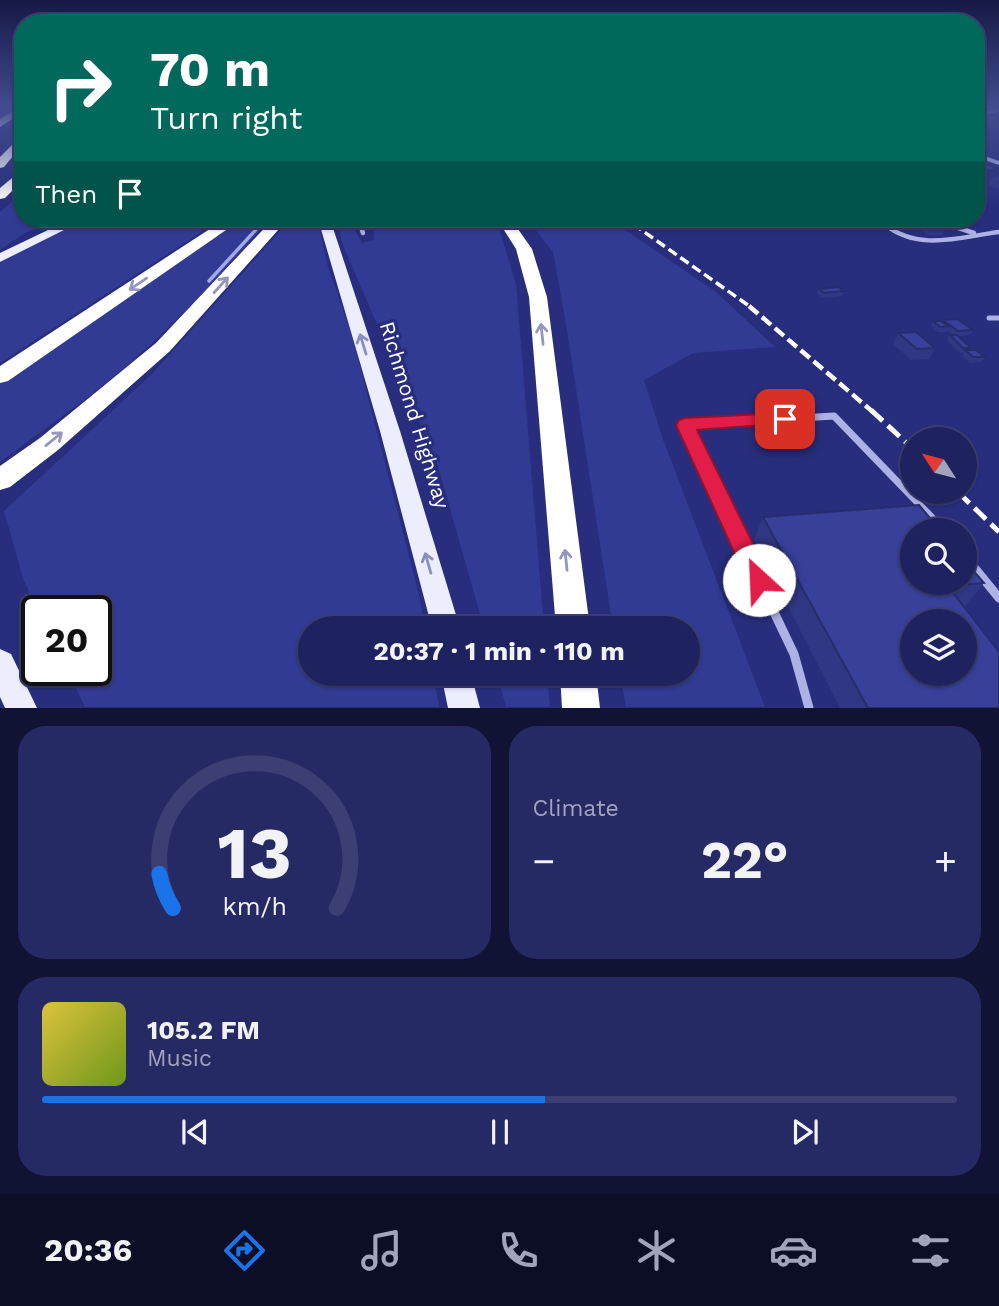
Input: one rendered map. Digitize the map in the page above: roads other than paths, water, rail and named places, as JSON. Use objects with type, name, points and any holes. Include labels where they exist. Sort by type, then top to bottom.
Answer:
[{"type":"highway","points":[[0,164],[14,147]]},
{"type":"highway","points":[[0,195],[14,182]]},
{"type":"highway","points":[[0,376],[222,228]]},
{"type":"highway","points":[[0,480],[49,444],[163,347],[273,228]]},
{"type":"highway","points":[[510,228],[524,249],[538,298],[572,616]]},
{"type":"highway","points":[[579,686],[581,708]]},
{"type":"main road","points":[[0,258],[62,228]]},
{"type":"main road","name":"Richmond Highway","points":[[327,228],[390,431],[443,616]]},
{"type":"main road","points":[[0,664],[21,708]]},
{"type":"main road","points":[[459,686],[464,708]]},
{"type":"lane","points":[[362,228],[363,233]]},
{"type":"lane","points":[[887,228],[894,235],[907,239],[952,241],[974,233],[999,232]]},
{"type":"lane","points":[[959,228],[974,233]]},
{"type":"lane","points":[[989,318],[999,318]]},
{"type":"lane","points":[[809,708],[794,654],[685,425],[834,416],[932,518]]},
{"type":"lane","points":[[977,571],[999,598]]},
{"type":"waterway","points":[[209,281],[257,228]]},
{"type":"railway","points":[[639,228],[752,308]]},
{"type":"railway","points":[[749,306],[873,412]]},
{"type":"railway","points":[[871,410],[900,437]]},
{"type":"railway","points":[[970,504],[999,532]]}]
